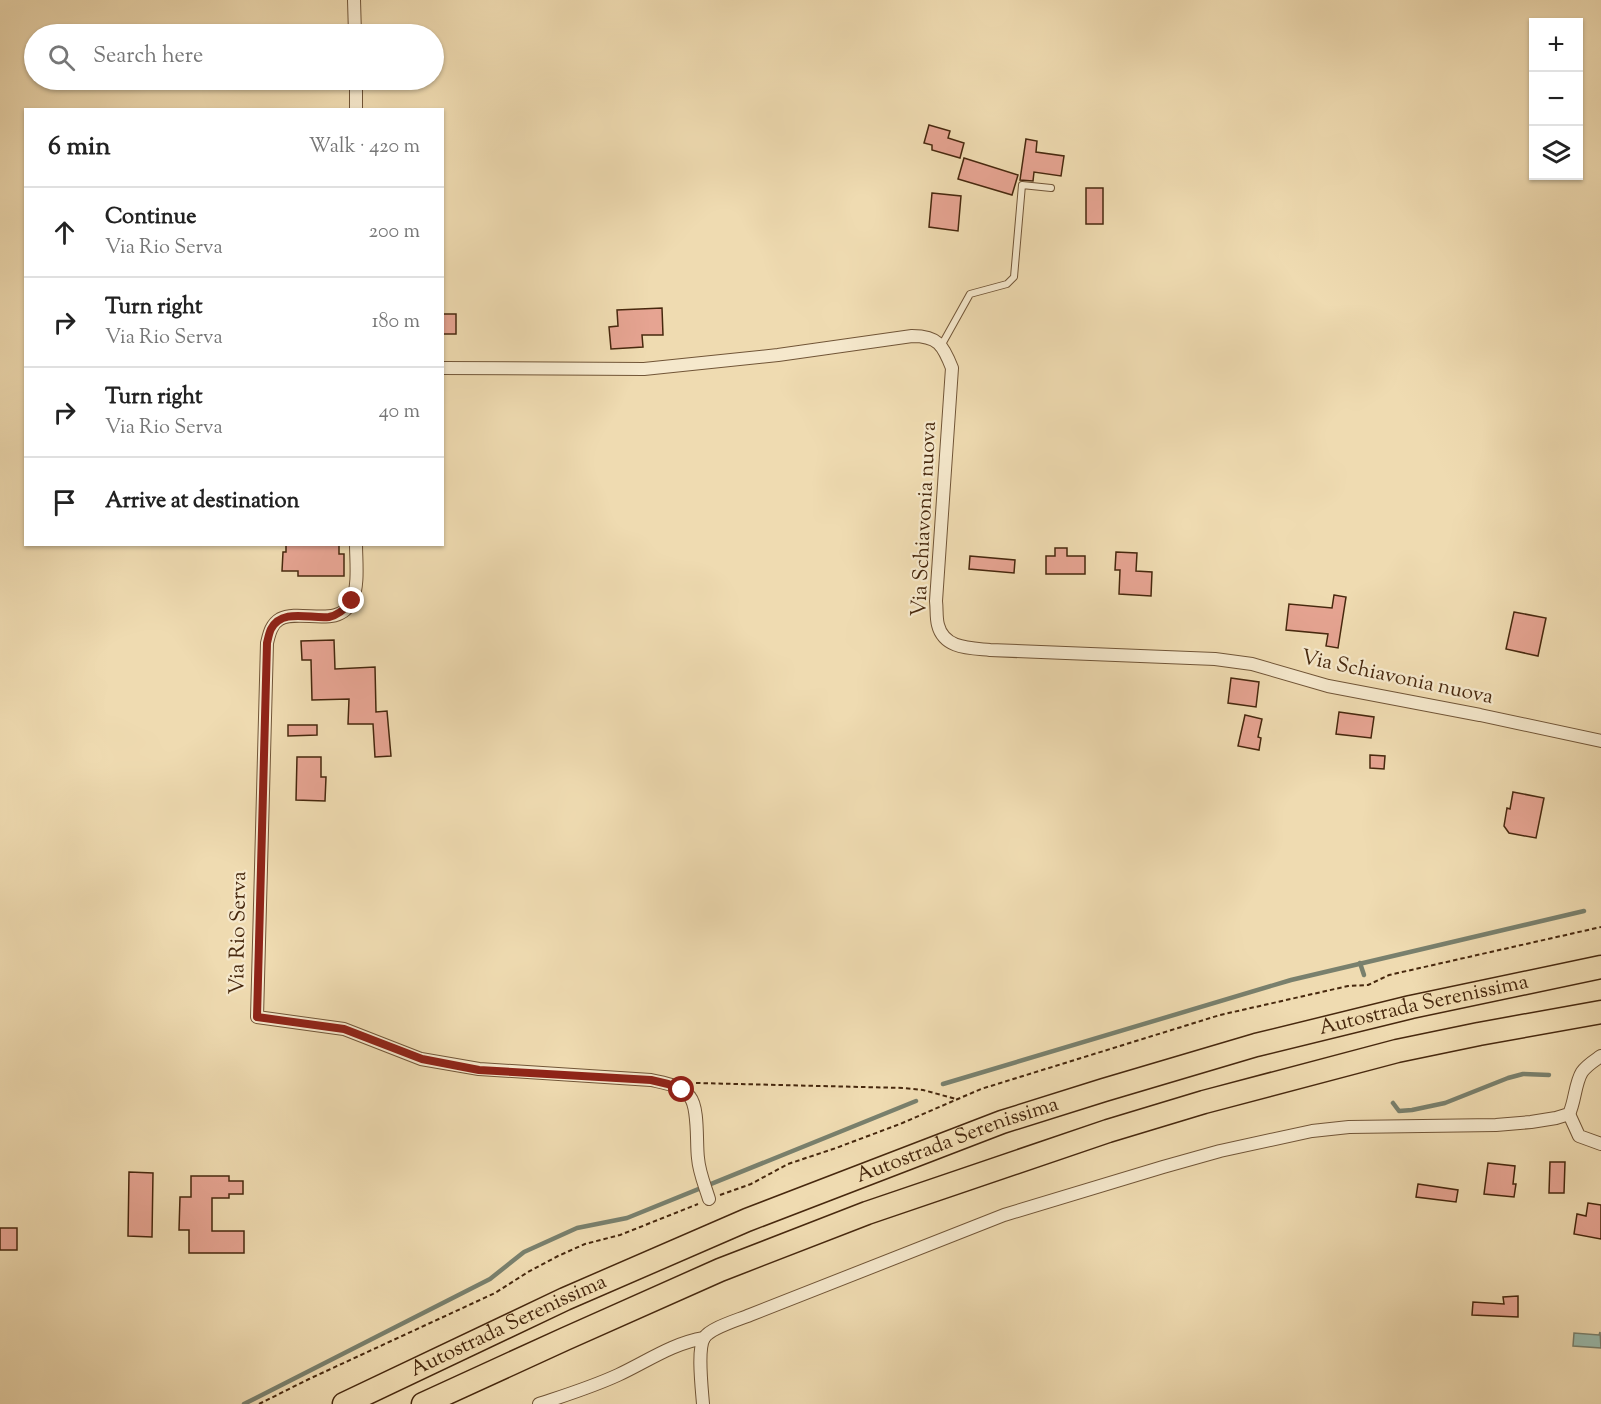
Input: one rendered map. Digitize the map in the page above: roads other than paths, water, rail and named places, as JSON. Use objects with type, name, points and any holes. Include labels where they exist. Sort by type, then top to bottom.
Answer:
[{"type":"highway","points":[[1411,1007],[1467,982],[1601,953]]},
{"type":"highway","name":"Autostrada Serenissima","points":[[344,1404],[565,1299],[747,1220],[1002,1122],[1256,1045],[1411,1007],[1601,967]]},
{"type":"highway","name":"Autostrada Serenissima","points":[[423,1404],[720,1270],[867,1213],[1108,1131],[1204,1102],[1397,1051],[1601,1012]]},
{"type":"highway","points":[[1479,1034],[1520,1039],[1601,1025]]},
{"type":"street","points":[[354,0],[355,24]]},
{"type":"street","points":[[356,90],[356,108]]},
{"type":"street","points":[[444,368],[644,369],[778,355],[912,336],[926,336],[941,346]]},
{"type":"street","name":"Via Schiavonia nuova","points":[[941,346],[952,368],[936,601],[938,626],[944,638],[958,647],[1002,651],[1215,659],[1252,664],[1328,686],[1601,741]]},
{"type":"street","name":"Via Rio Serva","points":[[356,546],[356,583],[352,601],[345,610],[331,617],[294,616],[279,619],[271,629],[267,643],[257,1017],[344,1029],[422,1059],[479,1070],[651,1080],[668,1084],[682,1090],[691,1098],[698,1129],[698,1159],[708,1196]]},
{"type":"street","points":[[703,1404],[701,1347],[704,1338],[710,1332],[1004,1215],[1220,1151],[1312,1131],[1349,1127],[1496,1125],[1556,1118],[1569,1114],[1580,1074],[1601,1056]]},
{"type":"street","points":[[1569,1114],[1579,1136],[1601,1144]]},
{"type":"street","points":[[539,1404],[577,1392],[667,1351],[704,1338]]},
{"type":"lane","points":[[941,346],[970,294],[1007,284],[1014,277],[1022,185],[1052,188]]},
{"type":"waterway","points":[[943,1084],[1291,980],[1584,911]]},
{"type":"waterway","points":[[1360,963],[1364,975]]},
{"type":"waterway","points":[[1393,1103],[1399,1111],[1412,1110],[1445,1103],[1523,1074],[1549,1075]]},
{"type":"waterway","points":[[244,1404],[490,1279],[524,1252],[577,1228],[627,1218],[916,1101]]}]
